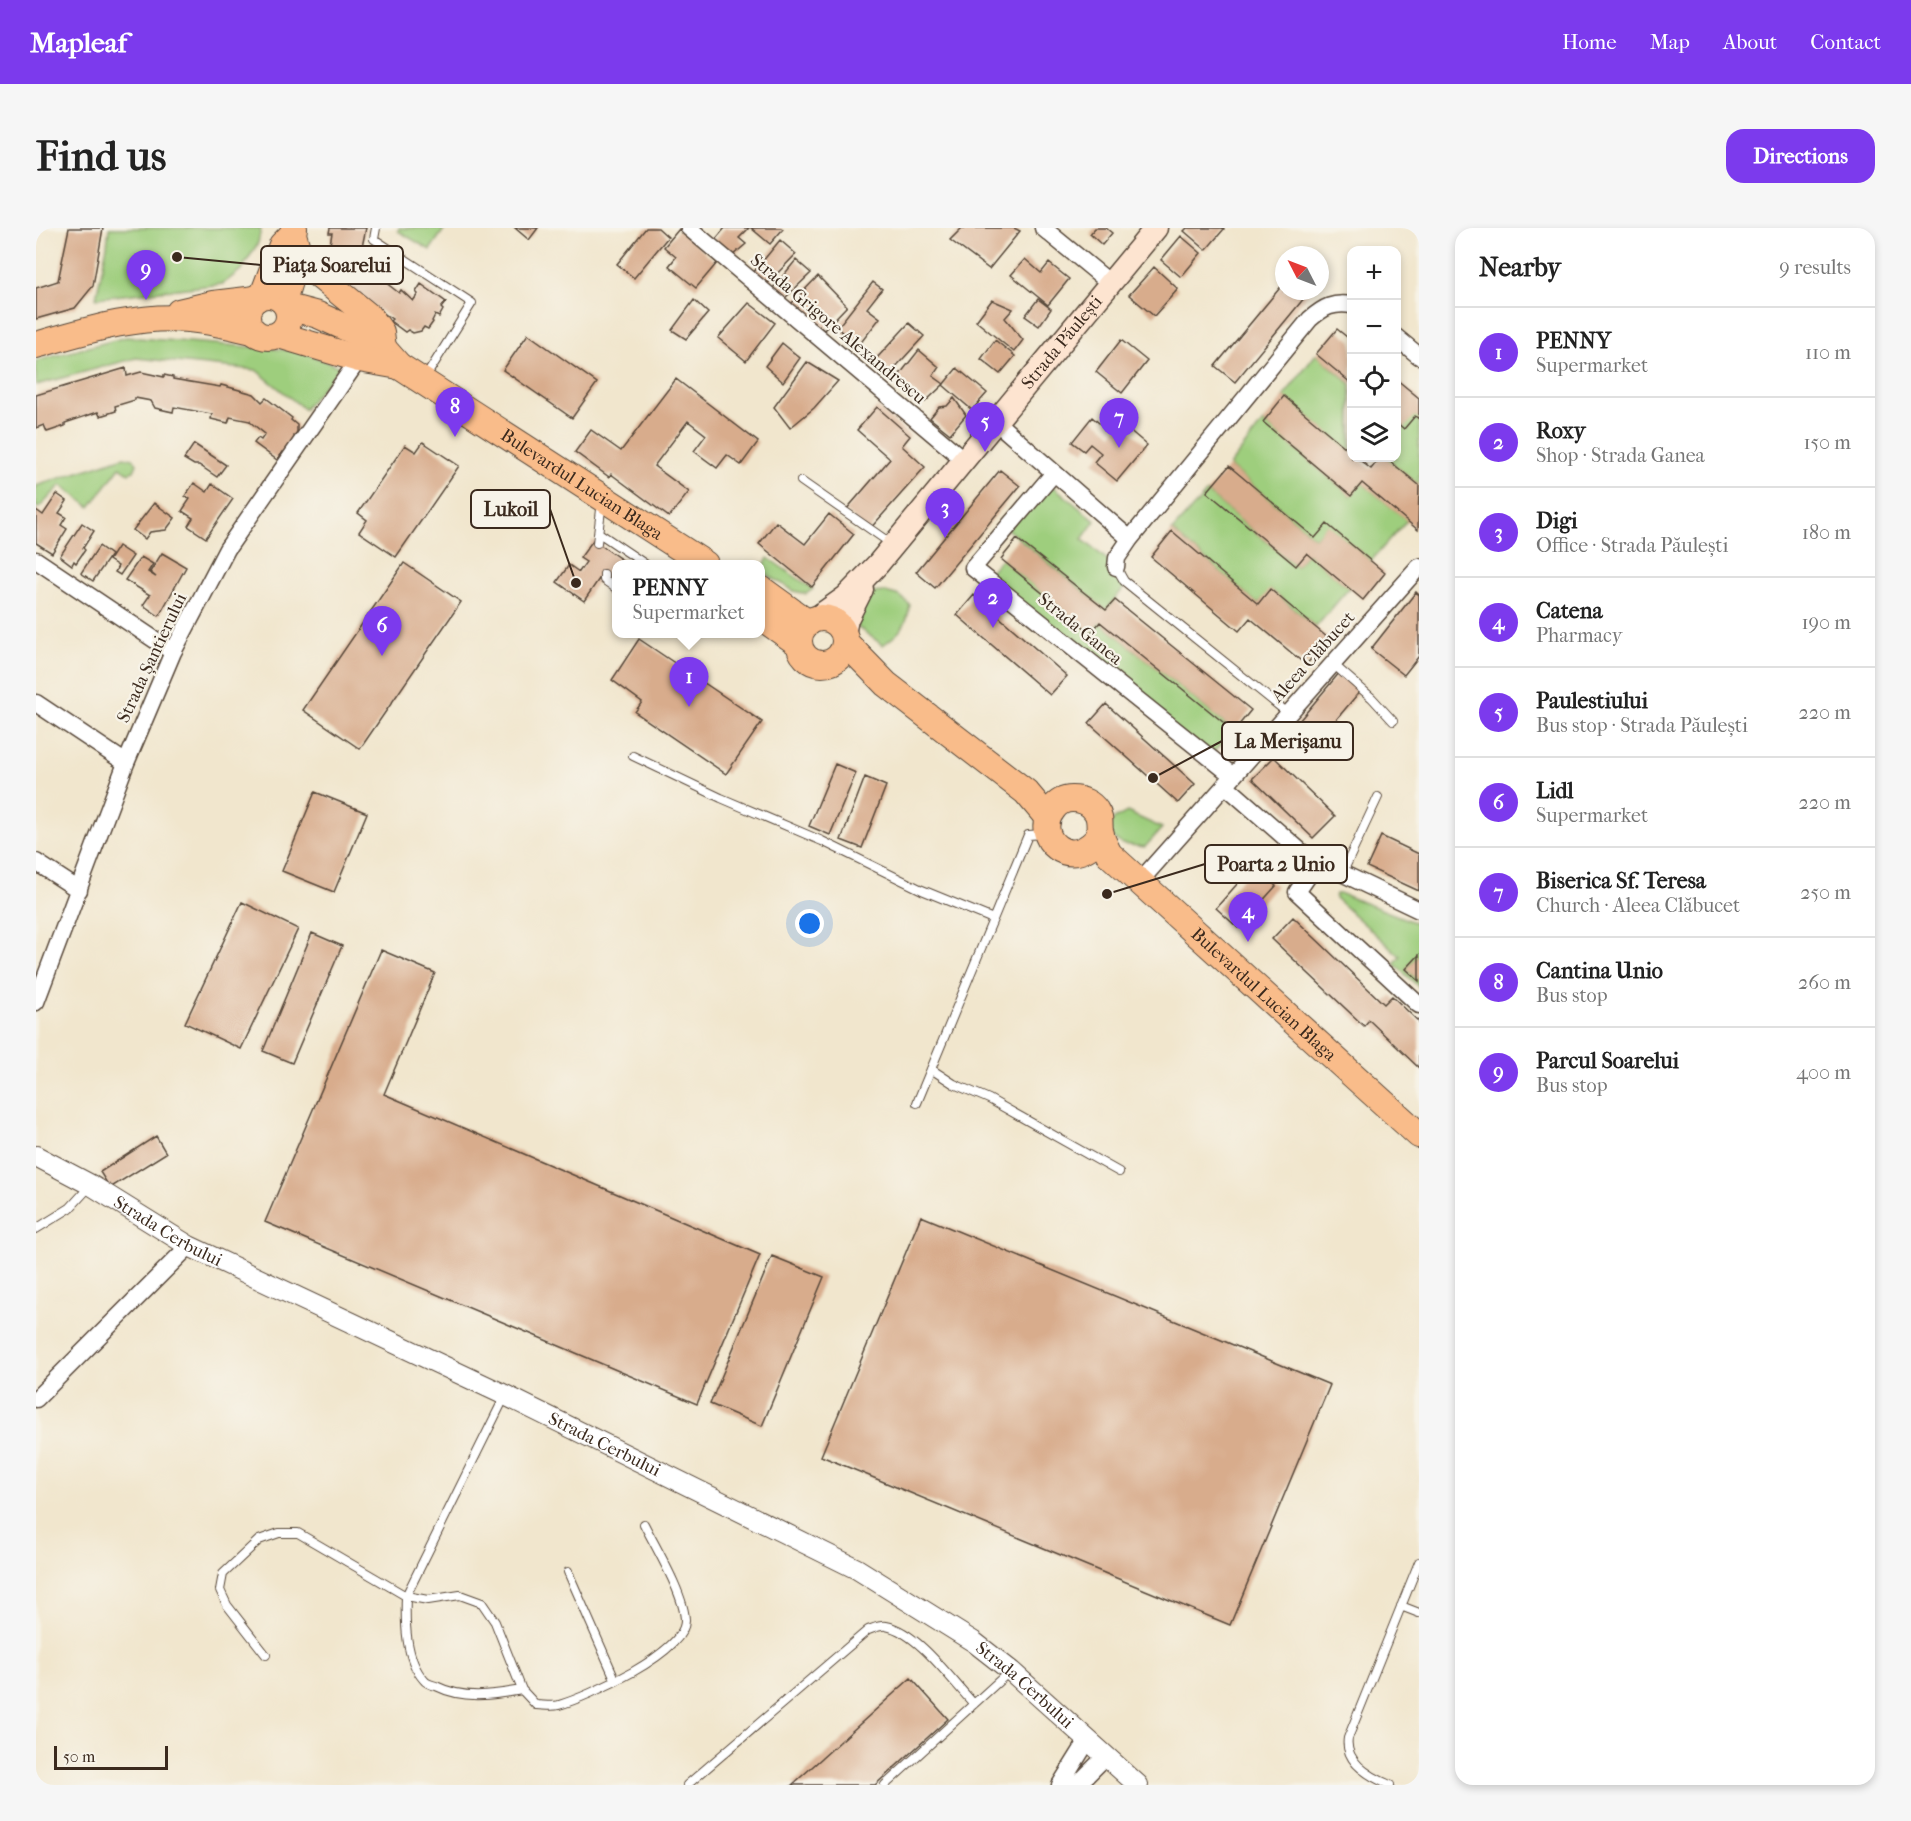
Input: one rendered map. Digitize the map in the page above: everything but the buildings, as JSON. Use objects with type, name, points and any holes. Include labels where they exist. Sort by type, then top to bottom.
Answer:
[{"type":"main road","name":"Strada Păulești","points":[[807,628],[846,597],[875,567],[1156,228]]},
{"type":"main road","points":[[273,300],[295,238]]},
{"type":"main road","points":[[295,238],[312,270],[370,318],[381,332],[391,357]]},
{"type":"main road","points":[[273,300],[289,323],[279,335],[265,338],[252,331],[247,314],[250,305],[273,300]]},
{"type":"main road","name":"Bulevardul Lucian Blaga","points":[[147,320],[213,304],[273,300],[335,322],[696,560]]},
{"type":"main road","name":"Bulevardul Lucian Blaga","points":[[36,345],[117,323],[147,320],[188,318],[252,331]]},
{"type":"main road","name":"Bulevardul Lucian Blaga","points":[[279,335],[359,359],[391,357]]},
{"type":"main road","name":"Strada Păulești","points":[[844,638],[847,619],[875,567]]},
{"type":"main road","points":[[767,603],[807,628]]},
{"type":"main road","points":[[807,628],[824,618],[840,627],[844,638],[870,669],[907,701],[1026,792],[1051,817],[1056,847],[1073,854],[1098,846],[1101,822],[1092,806],[1076,799],[1051,817]]},
{"type":"main road","points":[[807,628],[803,656],[809,661],[828,664],[907,701]]},
{"type":"main road","points":[[828,664],[839,657],[844,638]]},
{"type":"main road","name":"Bulevardul Lucian Blaga","points":[[1098,846],[1140,881],[1419,1135]]},
{"type":"street","name":"Strada Grigore Alexandrescu","points":[[689,228],[963,459]]},
{"type":"street","points":[[1042,228],[1110,283]]},
{"type":"street","points":[[1116,567],[1117,558],[1130,539],[1310,319],[1324,307],[1338,303],[1347,304]]},
{"type":"street","points":[[1401,341],[1419,356]]},
{"type":"street","name":"Strada Șantierului","points":[[36,1002],[126,763],[173,652],[227,549],[359,359]]},
{"type":"street","points":[[995,421],[1130,539]]},
{"type":"street","name":"Strada Ganea","points":[[1054,473],[973,568],[1229,781],[1284,837],[1317,863],[1419,910]]},
{"type":"street","points":[[36,560],[173,652]]},
{"type":"street","name":"Aleea Clăbucet","points":[[1140,881],[1419,567]]},
{"type":"street","points":[[36,703],[126,763]]},
{"type":"street","points":[[36,862],[79,890]]},
{"type":"street","points":[[1317,863],[1297,892],[1419,1005]]},
{"type":"street","name":"Strada Cerbului","points":[[36,1156],[91,1185],[189,1246],[505,1395],[857,1569],[974,1642],[1011,1671],[1138,1785]]},
{"type":"street","points":[[36,1399],[189,1246]]},
{"type":"street","points":[[1060,1785],[1088,1740]]},
{"type":"street","points":[[1077,1785],[1106,1756]]},
{"type":"lane","points":[[376,228],[374,239],[472,303],[423,381]]},
{"type":"lane","points":[[801,481],[893,545]]},
{"type":"lane","points":[[598,539],[602,498]]},
{"type":"lane","points":[[598,539],[629,560]]},
{"type":"lane","points":[[598,539],[637,560]]},
{"type":"lane","points":[[1116,567],[1124,581],[1289,714]]},
{"type":"lane","points":[[602,577],[612,583]]},
{"type":"lane","points":[[1333,664],[1372,698],[1393,722]]},
{"type":"lane","points":[[633,756],[721,798],[822,841],[922,890],[993,919]]},
{"type":"lane","points":[[1342,874],[1378,797]]},
{"type":"lane","points":[[916,1103],[1028,835],[1051,817]]},
{"type":"lane","points":[[931,1069],[954,1084],[989,1099],[1119,1172]]},
{"type":"lane","points":[[36,1229],[70,1208],[91,1185]]},
{"type":"lane","points":[[505,1395],[406,1596],[405,1618],[411,1658],[424,1681],[450,1694],[483,1696],[522,1690]]},
{"type":"lane","points":[[266,1655],[227,1605],[220,1590],[223,1574],[259,1540],[279,1533],[298,1533],[406,1596],[428,1600],[460,1595],[482,1603],[495,1622],[522,1690],[536,1705],[557,1706],[630,1675],[676,1641],[686,1624],[684,1606],[644,1524]]},
{"type":"lane","points":[[1390,1785],[1365,1772],[1346,1748],[1419,1562]]},
{"type":"lane","points":[[568,1572],[616,1681]]},
{"type":"lane","points":[[1401,1606],[1419,1613]]},
{"type":"lane","points":[[687,1785],[868,1630],[884,1626],[902,1631],[922,1647],[974,1704]]},
{"type":"lane","points":[[885,1785],[1011,1671]]},
{"type":"green space","points":[[109,228],[261,228],[258,243],[242,269],[223,284],[96,298]]},
{"type":"green space","points":[[399,228],[445,228],[430,250],[398,231]]},
{"type":"green space","points":[[126,337],[300,351],[340,367],[304,409],[256,370],[136,358],[36,385],[36,361]]},
{"type":"green space","points":[[1316,354],[1347,381],[1347,450],[1284,396]]},
{"type":"green space","points":[[1415,416],[1419,419],[1419,485],[1391,462],[1401,462],[1401,421]]},
{"type":"green space","points":[[1263,422],[1351,496],[1362,483],[1407,520],[1371,561],[1327,525],[1315,538],[1229,466]]},
{"type":"green space","points":[[124,457],[134,459],[137,464],[134,471],[129,473],[120,467],[90,507],[61,485],[39,508],[36,507],[36,486]]},
{"type":"green space","points":[[1047,481],[1095,521],[1082,539],[1116,567],[1127,584],[1106,610],[1007,529]]},
{"type":"green space","points":[[1207,492],[1296,566],[1307,553],[1349,588],[1316,627],[1271,590],[1258,604],[1172,531]]},
{"type":"green space","points":[[768,558],[813,589],[806,594],[794,591],[765,573],[765,564]]},
{"type":"green space","points":[[1001,559],[1091,632],[1100,622],[1234,731],[1209,757],[984,578]]},
{"type":"green space","points":[[885,592],[900,596],[910,605],[902,628],[883,645],[856,626],[870,593]]},
{"type":"green space","points":[[1127,812],[1162,828],[1145,847],[1122,844],[1106,833],[1114,819]]},
{"type":"green space","points":[[1336,894],[1342,894],[1419,924],[1419,955],[1406,969],[1419,981],[1419,987],[1394,964],[1400,956],[1335,898]]},
{"type":"place","name":"Piața Soarelui","points":[[177,257]]},
{"type":"place","name":"Parcul Soarelui","points":[[146,300]]},
{"type":"place","name":"Cantina Unio","points":[[455,437]]},
{"type":"place","name":"Biserica Sf. Teresa","points":[[1119,448]]},
{"type":"place","name":"Paulestiului","points":[[985,452]]},
{"type":"place","name":"Digi","points":[[945,538]]},
{"type":"place","name":"Lukoil","points":[[576,583]]},
{"type":"place","name":"Roxy","points":[[993,628]]},
{"type":"place","name":"Lidl","points":[[382,656]]},
{"type":"place","name":"PENNY","points":[[689,707]]},
{"type":"place","name":"La Merișanu","points":[[1153,778]]},
{"type":"place","name":"Poarta 2 Unio","points":[[1107,894]]},
{"type":"place","name":"Catena","points":[[1248,942]]}]
